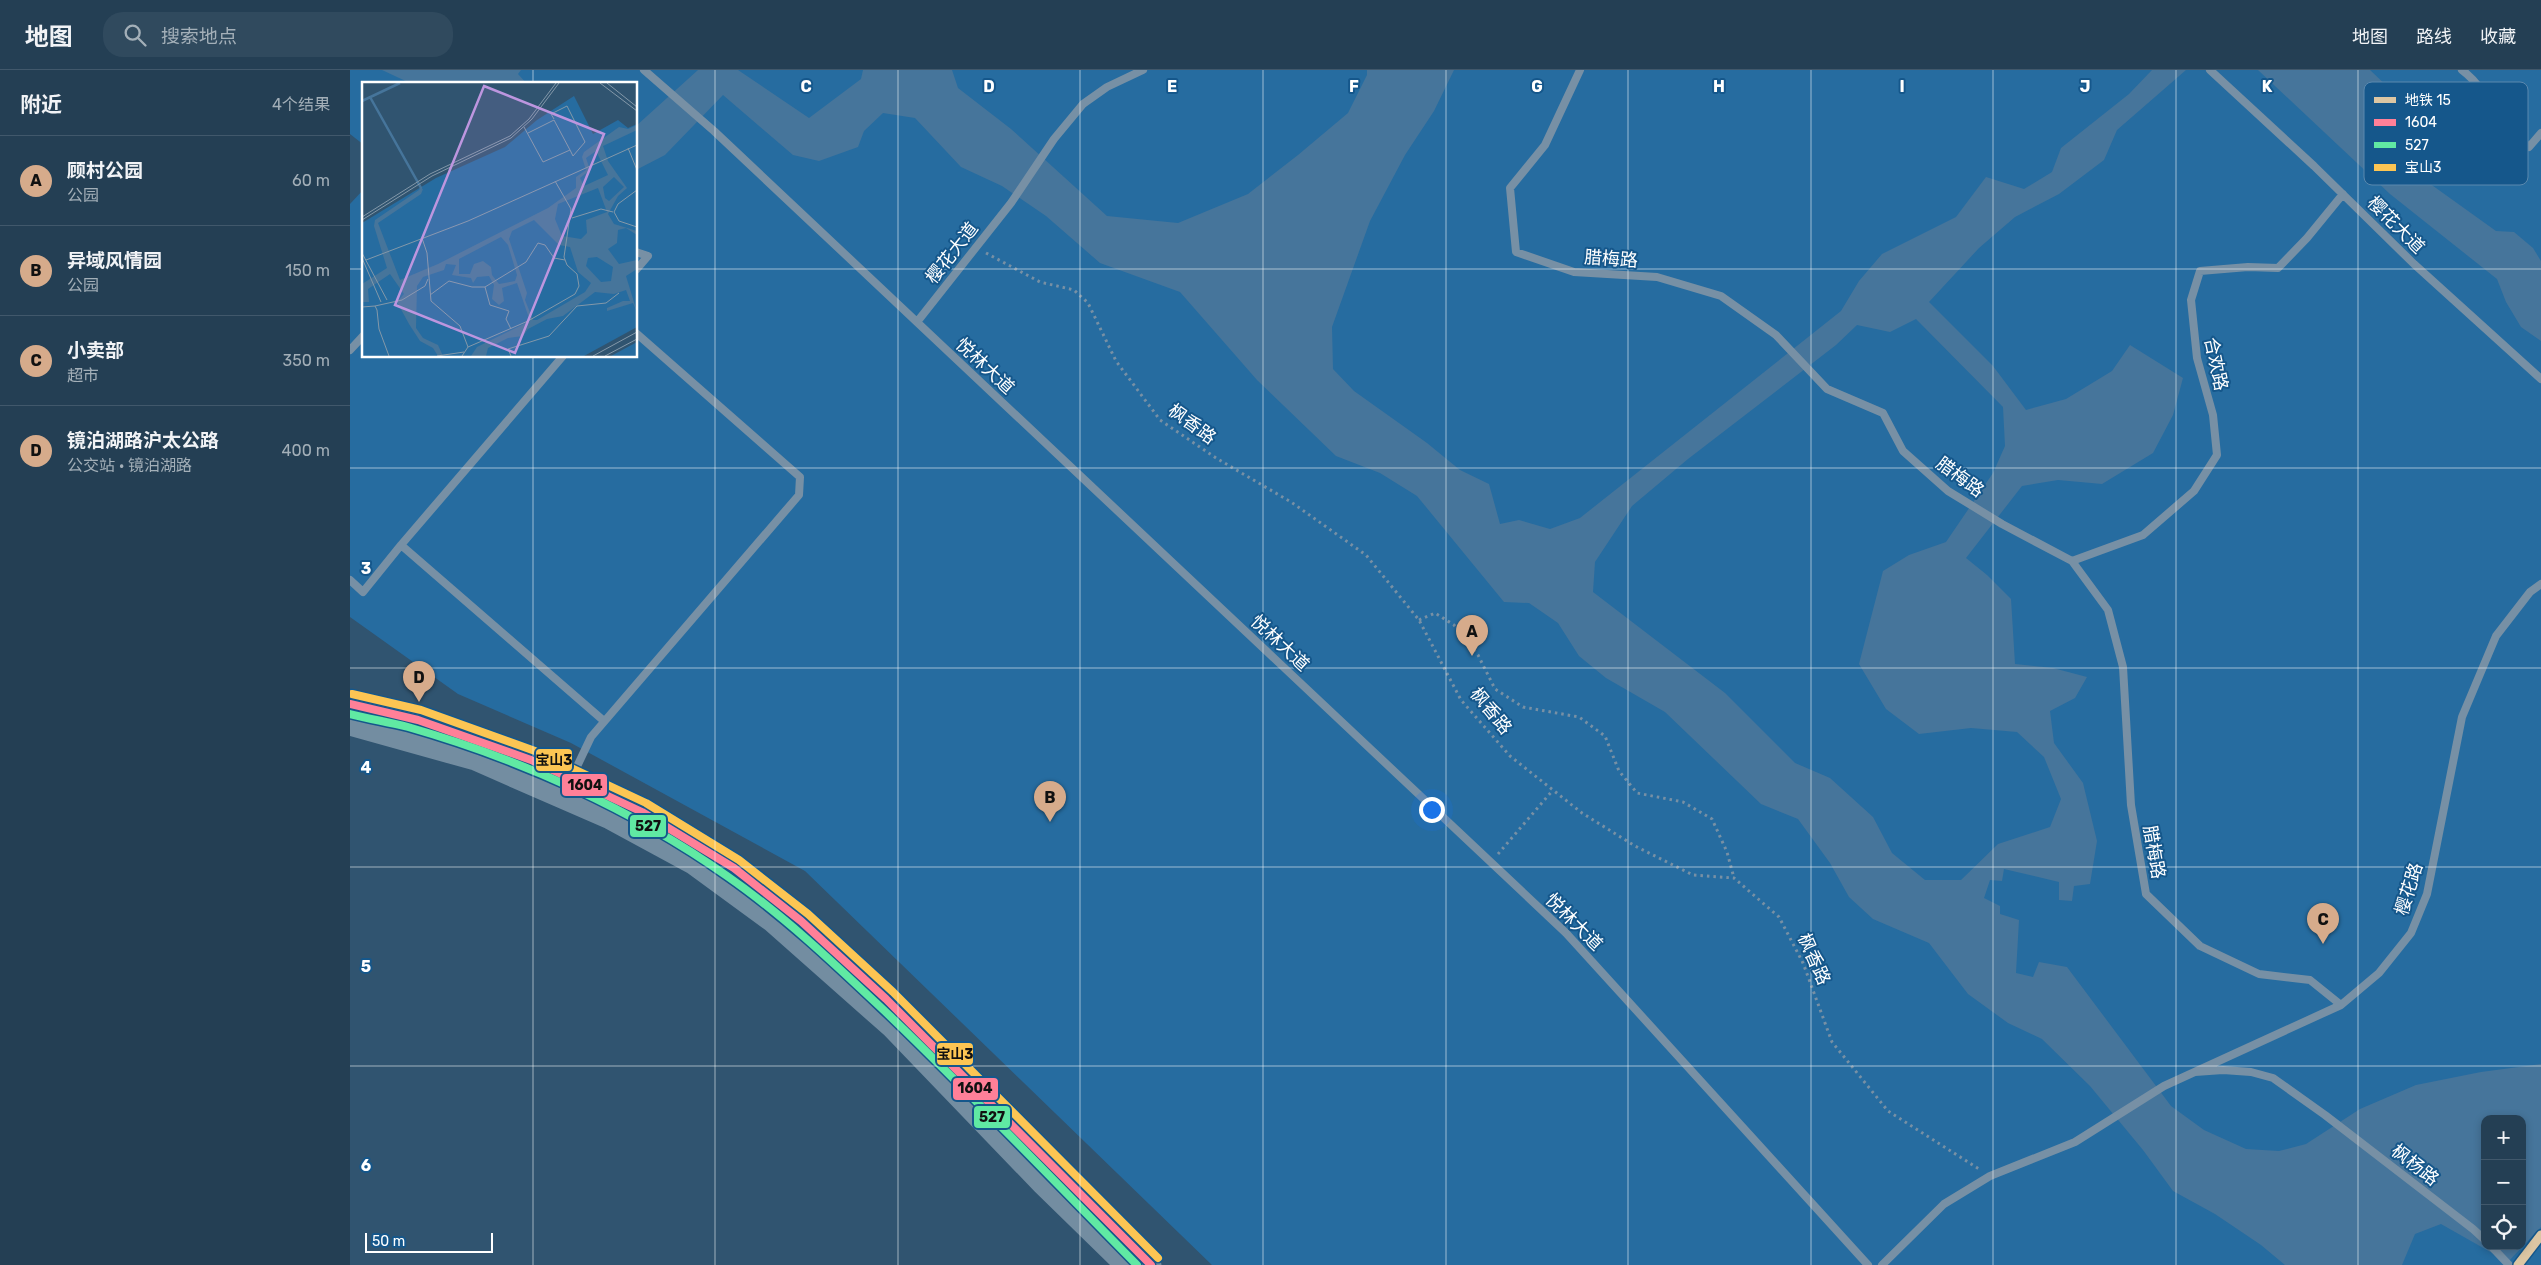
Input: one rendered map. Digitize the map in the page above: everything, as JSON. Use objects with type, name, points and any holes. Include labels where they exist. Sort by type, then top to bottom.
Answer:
[{"type":"street","points":[[350,704],[416,719],[479,741],[572,779],[643,814],[710,852],[773,898],[852,967],[923,1035],[1152,1265]]},
{"type":"street","points":[[350,725],[475,760],[610,819],[693,864],[771,921],[892,1028],[1042,1184],[1125,1265]]},
{"type":"lane","name":"悦林大道","points":[[644,70],[714,131],[1566,933],[1868,1265]]},
{"type":"lane","name":"樱花大道","points":[[917,322],[1012,203],[1054,139],[1083,104],[1107,87],[1143,70]]},
{"type":"lane","name":"腊梅路","points":[[1580,70],[1545,145],[1510,188],[1516,252],[1574,272],[1657,277],[1721,296],[1776,335],[1827,389],[1883,413],[1903,451],[1948,491],[2002,524],[2072,561],[2108,610],[2123,667],[2131,804],[2146,894],[2200,946],[2259,974],[2310,980],[2341,1005]]},
{"type":"lane","points":[[2462,70],[2476,82]]},
{"type":"lane","name":"樱花大道","points":[[2212,72],[2343,194],[2414,264],[2541,380]]},
{"type":"lane","points":[[2528,146],[2541,133]]},
{"type":"lane","name":"合欢路","points":[[2072,561],[2143,535],[2194,491],[2217,455],[2213,415],[2197,358],[2191,300],[2200,271],[2248,267],[2278,268],[2307,238],[2343,194]]},
{"type":"lane","points":[[638,253],[648,256],[638,268]]},
{"type":"lane","points":[[572,779],[591,736],[799,495],[800,477],[638,335]]},
{"type":"lane","points":[[350,350],[362,336]]},
{"type":"lane","points":[[350,580],[364,592],[401,545],[561,358]]},
{"type":"lane","points":[[401,545],[604,721]]},
{"type":"lane","name":"樱花路","points":[[1882,1265],[1944,1204],[1990,1176],[2075,1142],[2110,1122],[2164,1086],[2341,1005],[2379,973],[2411,933],[2427,894],[2462,717],[2496,636],[2530,592],[2541,584]]},
{"type":"lane","name":"枫杨路","points":[[2191,1073],[2242,1071],[2273,1078],[2325,1115],[2481,1236]]},
{"type":"lane","points":[[2495,1250],[2509,1265]]},
{"type":"path","name":"枫香路","points":[[977,246],[997,260],[1040,282],[1074,290],[1088,303],[1116,361],[1160,420],[1216,458],[1291,502],[1366,555],[1419,620],[1462,700],[1510,756],[1582,813],[1635,846],[1693,876],[1734,878],[1779,916],[1804,963],[1832,1042],[1888,1111],[1990,1176]]},
{"type":"path","points":[[1419,620],[1435,613],[1454,624],[1478,655],[1495,689],[1523,707],[1579,717],[1605,736],[1619,771],[1637,793],[1683,802],[1712,819],[1727,852],[1734,878]]},
{"type":"path","points":[[1492,862],[1553,790]]},
{"type":"shaded area","points":[[350,70],[2541,70],[2541,1265],[1212,1265],[805,871],[571,743],[458,694],[350,617],[350,204],[362,191],[362,358],[638,358],[638,82],[362,82],[362,143],[350,134]]},
{"type":"shaded area","points":[[382,70],[521,70],[518,74],[525,82],[408,82]]},
{"type":"shaded area","points":[[698,70],[738,70],[809,118],[861,79],[863,70],[952,70],[958,88],[1011,129],[1107,216],[1178,223],[1248,194],[1298,155],[1348,113],[1367,75],[1367,70],[1454,70],[1434,111],[1405,155],[1370,221],[1332,327],[1333,369],[1354,391],[1427,443],[1460,470],[1489,484],[1500,524],[1519,520],[1550,529],[1580,518],[1841,311],[1859,281],[1882,254],[1956,217],[1986,177],[2024,189],[2052,172],[2061,148],[2129,94],[2152,70],[2186,70],[2117,130],[2104,160],[2059,194],[2015,217],[1979,248],[1929,302],[1993,366],[2026,410],[2066,399],[2112,371],[2130,345],[2183,378],[2173,415],[2153,453],[2102,484],[2058,480],[2022,486],[1966,558],[1987,575],[2011,599],[2015,664],[2053,668],[2087,677],[2075,698],[2050,711],[2054,743],[2083,783],[2097,841],[2090,884],[2074,886],[2072,901],[2059,900],[2059,882],[2004,869],[2002,881],[1990,880],[1984,898],[2000,906],[2000,914],[2019,920],[2016,973],[2033,977],[2039,962],[2067,967],[2171,1106],[2204,1130],[2246,1149],[2279,1151],[2306,1144],[2360,1109],[2416,1085],[2481,1072],[2541,1064],[2541,1227],[2526,1243],[2526,1115],[2481,1115],[2481,1247],[2441,1224],[2415,1234],[2402,1265],[2285,1265],[2261,1245],[2215,1214],[2173,1191],[2143,1150],[2090,1086],[2042,1039],[2008,1023],[1968,994],[1929,943],[1873,919],[1849,897],[1830,863],[1798,819],[1761,804],[1665,712],[1606,678],[1579,656],[1558,623],[1529,603],[1504,602],[1417,496],[1380,473],[1336,456],[1257,380],[1180,292],[1100,263],[1046,216],[1002,186],[961,167],[915,118],[883,113],[864,131],[858,147],[819,161],[793,155],[723,95],[665,155],[638,169],[638,124]],"holes":[[[1916,319],[2003,407],[2005,446],[1993,473],[1946,542],[1909,555],[1883,571],[1859,664],[1886,709],[1919,734],[1971,728],[2017,732],[2044,757],[2061,799],[2050,827],[1998,844],[1961,880],[1925,880],[1892,853],[1873,817],[1830,778],[1795,763],[1725,693],[1593,592],[1595,562],[1632,506],[1688,459],[1836,345],[1857,325],[1890,332]]]},
{"type":"shaded area","points":[[2258,70],[2370,70],[2383,82],[2364,82],[2364,170]]},
{"type":"shaded area","points":[[2380,185],[2432,185],[2496,231],[2514,232],[2533,248],[2541,261],[2541,341],[2521,327],[2506,302],[2497,279]]},
{"type":"shaded area","points":[[2487,1250],[2519,1250],[2508,1262]]},
{"type":"metro line","name":"15","points":[[2518,1265],[2541,1235]]},
{"type":"transit line","name":"宝山3","points":[[352,694],[421,710],[535,751],[646,803],[739,860],[808,914],[893,992],[1158,1258]]},
{"type":"transit line","name":"1604","points":[[350,704],[418,720],[531,760],[642,812],[734,868],[801,921],[886,999],[1151,1265]]},
{"type":"transit line","name":"527","points":[[350,714],[408,727],[450,740],[492,754],[574,788],[653,829],[727,876],[791,926],[891,1017],[1137,1265]]},
{"type":"place","name":"顾村公园","points":[[1472,656]]},
{"type":"place","name":"镜泊湖路沪太公路","points":[[419,702]]},
{"type":"place","name":"异域风情园","points":[[1050,822]]},
{"type":"place","name":"小卖部","points":[[2323,944]]}]
